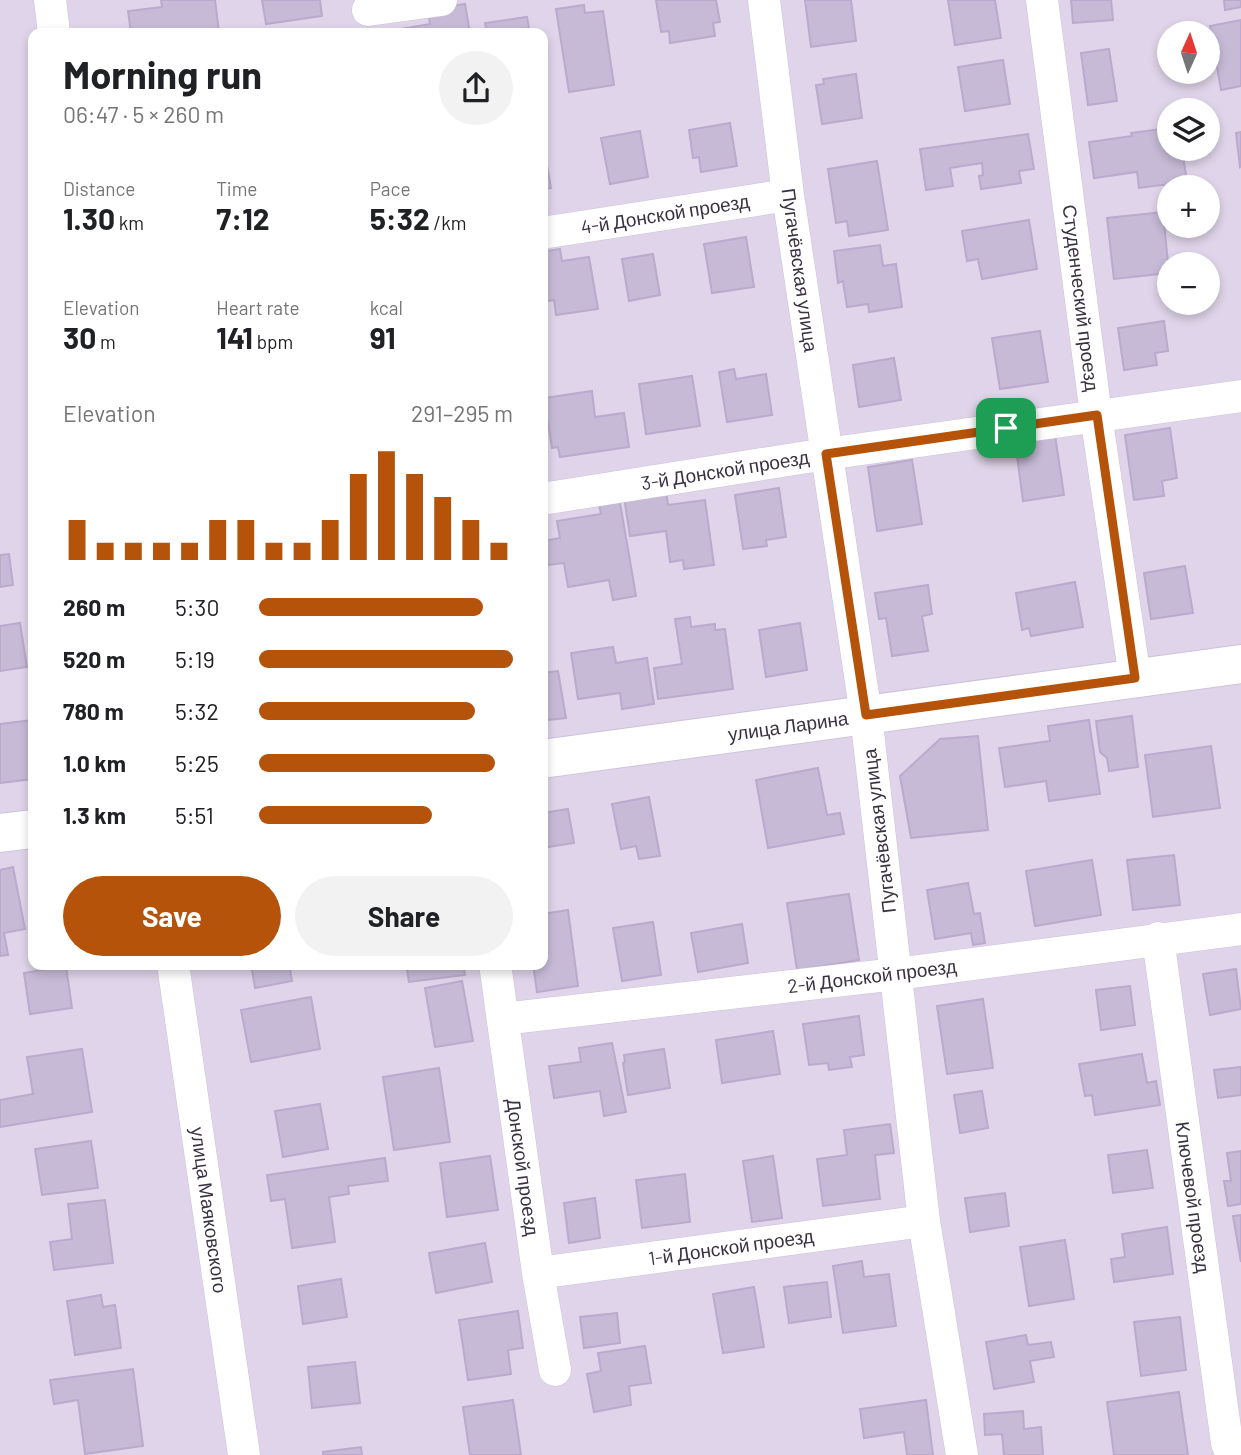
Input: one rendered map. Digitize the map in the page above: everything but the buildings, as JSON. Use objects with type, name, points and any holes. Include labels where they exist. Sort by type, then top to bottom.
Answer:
[{"type":"street","points":[[50,0],[53,28]]},
{"type":"street","points":[[369,14],[441,0]]},
{"type":"street","name":"Пугачёвская улица","points":[[764,0],[788,195],[866,715],[924,1221],[962,1455]]},
{"type":"street","name":"Студенческий проезд","points":[[1042,0],[1135,678]]},
{"type":"street","name":"4-й Донской проезд","points":[[548,232],[788,195]]},
{"type":"street","name":"3-й Донской проезд","points":[[548,498],[826,454],[1241,396]]},
{"type":"street","name":"улица Ларина","points":[[548,758],[1241,664]]},
{"type":"street","points":[[0,833],[28,830]]},
{"type":"street","name":"2-й Донской проезд","points":[[503,1019],[896,974],[1241,929]]},
{"type":"street","name":"Ключевой проезд","points":[[1157,938],[1227,1443],[1232,1455]]},
{"type":"street","name":"улица Маяковского","points":[[174,970],[244,1455]]},
{"type":"street","name":"Донской проезд","points":[[496,970],[538,1273],[555,1370]]},
{"type":"street","name":"1-й Донской проезд","points":[[538,1273],[924,1221]]},
{"type":"shaded area","points":[[0,0],[1241,0],[1241,653],[548,749],[548,28],[28,28],[28,821],[0,825]]},
{"type":"shaded area","points":[[1241,684],[1241,1455],[0,1455],[0,853],[28,850],[28,970],[548,970],[548,778]]},
{"type":"route","points":[[1097,415],[1135,678],[866,715],[826,454],[1006,428],[1097,415]]}]
